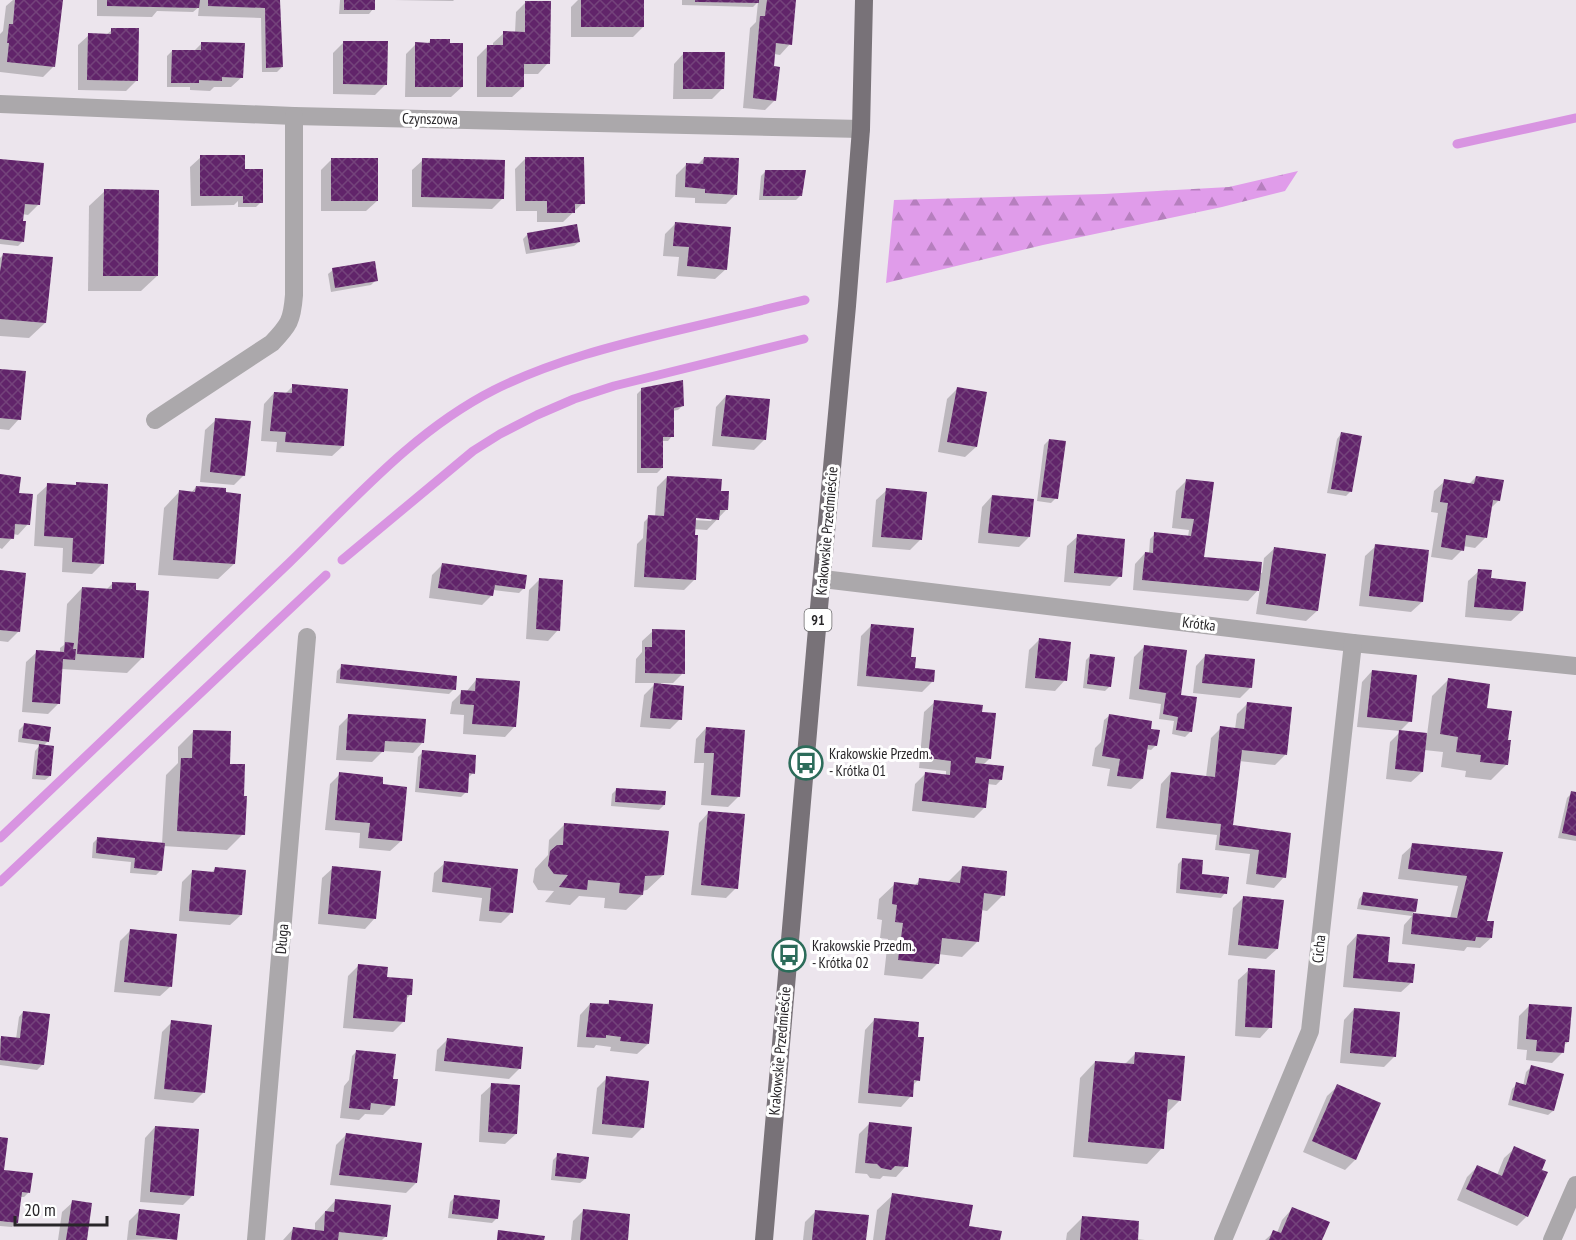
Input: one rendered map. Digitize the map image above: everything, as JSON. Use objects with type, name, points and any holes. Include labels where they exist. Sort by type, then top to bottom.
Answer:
[{"type":"main road","name":"Krakowskie Przedmieście","points":[[764,1240],[847,306],[861,129],[864,0]]},
{"type":"street","name":"Czynszowa","points":[[0,104],[294,116],[861,129]]},
{"type":"street","points":[[155,420],[272,343],[291,320],[294,295],[294,116]]},
{"type":"street","name":"Krótka","points":[[823,579],[1353,643],[1576,666]]},
{"type":"street","name":"Długa","points":[[256,1240],[307,637]]},
{"type":"street","name":"Cicha","points":[[1223,1240],[1310,1031],[1353,643]]},
{"type":"street","points":[[1552,1240],[1576,1185]]},
{"type":"green space","points":[[1298,171],[1285,191],[886,283],[894,200],[1104,194],[1229,187]]},
{"type":"building","points":[[15,0],[63,0],[55,67],[7,62],[9,24],[13,24]]},
{"type":"building","points":[[107,0],[200,0],[199,8],[107,6]]},
{"type":"building","points":[[208,0],[280,0],[283,67],[266,68],[265,8],[208,6]]},
{"type":"building","points":[[344,0],[375,0],[375,10],[344,10]]},
{"type":"building","points":[[581,0],[644,0],[644,27],[581,27]]},
{"type":"building","points":[[695,0],[759,0],[759,3],[695,2]]},
{"type":"building","points":[[767,0],[796,0],[792,45],[776,43],[774,66],[780,67],[776,101],[753,98],[760,16],[765,16]]},
{"type":"building","points":[[525,1],[551,1],[550,64],[524,64],[524,87],[486,87],[487,45],[503,45],[503,31],[525,32]]},
{"type":"building","points":[[111,28],[139,28],[138,81],[87,80],[88,33],[111,34]]},
{"type":"building","points":[[430,39],[450,39],[450,43],[463,43],[463,87],[415,87],[415,42],[430,43]]},
{"type":"building","points":[[343,41],[388,41],[387,85],[343,84]]},
{"type":"building","points":[[201,42],[245,43],[243,78],[222,77],[222,81],[199,80],[199,83],[171,83],[172,50],[201,50]]},
{"type":"building","points":[[683,52],[725,52],[724,89],[683,89]]},
{"type":"building","points":[[200,155],[245,155],[245,169],[263,169],[263,203],[243,203],[243,196],[200,196]]},
{"type":"building","points":[[525,157],[584,157],[585,204],[575,204],[575,213],[547,213],[547,201],[525,201]]},
{"type":"building","points":[[704,157],[739,158],[737,195],[705,193],[705,189],[685,187],[686,163],[703,164]]},
{"type":"building","points":[[331,158],[378,158],[378,201],[331,201]]},
{"type":"building","points":[[422,158],[505,160],[504,199],[421,197]]},
{"type":"building","points":[[0,159],[44,163],[40,205],[25,204],[24,242],[0,239]]},
{"type":"building","points":[[765,170],[806,170],[802,196],[763,196]]},
{"type":"building","points":[[104,189],[159,190],[158,276],[103,276]]},
{"type":"building","points":[[675,222],[731,227],[727,270],[687,266],[689,247],[673,246]]},
{"type":"building","points":[[577,224],[580,242],[530,250],[527,233]]},
{"type":"building","points":[[3,253],[53,257],[46,323],[0,319],[0,272]]},
{"type":"building","points":[[375,261],[378,281],[335,288],[332,268]]},
{"type":"building","points":[[0,369],[26,371],[21,420],[0,418]]},
{"type":"building","points":[[683,380],[684,406],[674,408],[674,437],[663,437],[663,468],[641,468],[641,388]]},
{"type":"building","points":[[292,384],[348,389],[344,446],[285,442],[286,432],[270,431],[274,392],[292,393]]},
{"type":"building","points":[[957,387],[987,392],[977,447],[947,442]]},
{"type":"building","points":[[726,395],[770,399],[766,440],[721,436]]},
{"type":"building","points":[[215,418],[251,421],[245,476],[210,472]]},
{"type":"building","points":[[1341,432],[1362,436],[1352,492],[1331,489]]},
{"type":"building","points":[[1049,439],[1066,441],[1058,499],[1041,497]]},
{"type":"building","points":[[0,474],[21,477],[19,493],[33,494],[30,525],[15,524],[14,539],[0,538]]},
{"type":"building","points":[[667,476],[722,479],[721,491],[729,491],[728,510],[720,510],[719,520],[696,518],[695,535],[698,535],[696,580],[644,577],[648,515],[664,516]]},
{"type":"building","points":[[1476,476],[1504,480],[1500,501],[1493,500],[1487,538],[1466,535],[1464,551],[1441,547],[1448,503],[1440,502],[1444,479],[1474,484]]},
{"type":"building","points":[[1186,479],[1214,482],[1204,557],[1262,562],[1259,591],[1142,580],[1145,552],[1153,553],[1154,532],[1191,536],[1194,519],[1181,518]]},
{"type":"building","points":[[76,482],[108,484],[104,564],[72,562],[73,538],[44,536],[47,483],[76,485]]},
{"type":"building","points":[[196,486],[226,488],[226,492],[241,494],[235,564],[173,560],[179,490],[195,492]]},
{"type":"building","points":[[886,488],[927,492],[922,540],[881,537]]},
{"type":"building","points":[[992,495],[1034,499],[1030,537],[988,533]]},
{"type":"building","points":[[1077,534],[1125,539],[1122,577],[1074,573]]},
{"type":"building","points":[[1375,544],[1429,550],[1423,602],[1369,596]]},
{"type":"building","points":[[1274,547],[1326,554],[1318,611],[1266,604]]},
{"type":"building","points":[[442,563],[527,575],[525,589],[495,585],[493,596],[438,588]]},
{"type":"building","points":[[1478,569],[1492,570],[1491,578],[1526,582],[1523,611],[1474,607]]},
{"type":"building","points":[[0,570],[26,573],[20,632],[0,630]]},
{"type":"building","points":[[539,578],[563,580],[560,631],[536,629]]},
{"type":"building","points":[[112,582],[136,583],[136,590],[149,591],[144,658],[77,654],[82,587],[112,589]]},
{"type":"building","points":[[871,624],[914,628],[911,657],[916,657],[915,668],[935,670],[934,682],[866,676]]},
{"type":"building","points":[[652,629],[685,630],[685,674],[645,673],[645,647],[652,647]]},
{"type":"building","points":[[1039,638],[1071,642],[1067,681],[1035,678]]},
{"type":"building","points":[[65,642],[74,643],[73,649],[76,649],[75,660],[63,659],[60,704],[32,702],[36,650],[64,652]]},
{"type":"building","points":[[1144,645],[1187,650],[1181,695],[1197,697],[1192,732],[1176,730],[1178,717],[1163,714],[1166,693],[1139,689]]},
{"type":"building","points":[[1090,654],[1115,657],[1111,687],[1087,684]]},
{"type":"building","points":[[1205,654],[1255,659],[1252,688],[1202,683]]},
{"type":"building","points":[[341,664],[457,676],[456,690],[340,679]]},
{"type":"building","points":[[1372,670],[1417,675],[1412,722],[1367,717]]},
{"type":"building","points":[[476,678],[520,681],[516,727],[472,724],[474,705],[460,704],[461,690],[475,691]]},
{"type":"building","points":[[1448,678],[1490,684],[1487,708],[1512,711],[1508,740],[1511,740],[1508,765],[1480,762],[1481,755],[1456,752],[1458,737],[1440,734]]},
{"type":"building","points":[[654,683],[684,686],[682,720],[650,718]]},
{"type":"building","points":[[934,700],[983,705],[982,712],[996,713],[991,759],[976,757],[975,763],[1004,766],[1002,780],[989,779],[986,808],[922,801],[925,772],[950,775],[951,761],[928,758]]},
{"type":"building","points":[[1247,702],[1292,707],[1287,755],[1242,750],[1233,825],[1291,833],[1286,878],[1256,874],[1259,850],[1219,845],[1221,824],[1166,818],[1171,772],[1215,777],[1220,726],[1244,729]]},
{"type":"building","points":[[348,714],[426,719],[424,743],[385,741],[384,752],[346,750]]},
{"type":"building","points":[[1109,714],[1152,721],[1151,729],[1160,730],[1157,746],[1148,745],[1143,779],[1117,776],[1120,759],[1102,756]]},
{"type":"building","points":[[24,723],[51,727],[49,742],[22,738]]},
{"type":"building","points":[[706,727],[745,730],[740,797],[711,795],[714,753],[704,753]]},
{"type":"building","points":[[193,730],[231,731],[230,764],[245,764],[244,796],[247,796],[245,835],[177,831],[181,758],[192,758]]},
{"type":"building","points":[[1399,730],[1427,733],[1423,772],[1395,769]]},
{"type":"building","points":[[39,744],[54,746],[51,776],[36,775]]},
{"type":"building","points":[[422,750],[476,755],[475,774],[469,773],[468,793],[419,788]]},
{"type":"building","points":[[339,772],[383,777],[383,784],[407,787],[402,841],[368,838],[370,823],[335,820]]},
{"type":"building","points":[[616,788],[666,791],[665,805],[615,802]]},
{"type":"building","points":[[1571,791],[1576,792],[1576,836],[1562,833]]},
{"type":"building","points":[[708,811],[745,814],[738,889],[701,885]]},
{"type":"building","points":[[564,823],[669,831],[664,875],[645,876],[643,895],[619,893],[620,883],[588,880],[587,890],[559,887],[568,875],[554,874],[548,866],[550,851],[557,845],[563,845]]},
{"type":"building","points":[[97,837],[165,843],[162,871],[134,868],[135,858],[96,853]]},
{"type":"building","points":[[1412,843],[1503,852],[1487,921],[1494,921],[1492,938],[1476,937],[1475,941],[1411,934],[1413,913],[1457,918],[1467,876],[1408,869]]},
{"type":"building","points":[[1182,858],[1203,860],[1202,874],[1229,877],[1227,894],[1180,889]]},
{"type":"building","points":[[444,861],[518,869],[513,913],[489,911],[491,888],[442,882]]},
{"type":"building","points":[[332,866],[381,871],[376,919],[328,914]]},
{"type":"building","points":[[962,866],[1007,871],[1005,896],[984,893],[979,942],[942,938],[939,964],[898,960],[903,923],[895,922],[897,905],[892,904],[894,882],[918,885],[919,878],[960,883]]},
{"type":"building","points":[[215,867],[246,870],[242,915],[189,911],[192,870],[214,872]]},
{"type":"building","points":[[1363,892],[1418,899],[1416,912],[1361,905]]},
{"type":"building","points":[[1243,896],[1284,900],[1278,949],[1238,945]]},
{"type":"building","points":[[130,929],[177,934],[172,987],[124,982]]},
{"type":"building","points":[[1357,934],[1390,937],[1388,962],[1415,964],[1413,983],[1353,978]]},
{"type":"building","points":[[358,964],[388,967],[387,977],[413,979],[412,995],[407,995],[405,1022],[353,1018]]},
{"type":"building","points":[[1248,968],[1275,970],[1272,1028],[1245,1027]]},
{"type":"building","points":[[609,1000],[653,1004],[649,1044],[620,1041],[621,1037],[606,1035],[606,1038],[586,1037],[590,1003],[609,1004]]},
{"type":"building","points":[[1529,1004],[1572,1007],[1569,1042],[1565,1042],[1564,1053],[1536,1051],[1537,1040],[1526,1039]]},
{"type":"building","points":[[1354,1008],[1400,1012],[1396,1057],[1350,1053]]},
{"type":"building","points":[[23,1011],[50,1014],[44,1065],[0,1060],[1,1036],[20,1038]]},
{"type":"building","points":[[874,1018],[919,1022],[918,1037],[924,1037],[920,1081],[914,1080],[913,1097],[868,1093]]},
{"type":"building","points":[[171,1020],[212,1025],[205,1093],[164,1089]]},
{"type":"building","points":[[447,1038],[523,1047],[521,1069],[444,1061]]},
{"type":"building","points":[[356,1050],[396,1054],[393,1079],[398,1079],[395,1106],[371,1103],[370,1110],[349,1108]]},
{"type":"building","points":[[1135,1052],[1185,1056],[1181,1101],[1168,1099],[1164,1149],[1088,1142],[1095,1061],[1134,1064]]},
{"type":"building","points":[[1531,1065],[1564,1074],[1554,1111],[1512,1100],[1516,1082],[1526,1085]]},
{"type":"building","points":[[606,1076],[649,1081],[644,1128],[602,1124]]},
{"type":"building","points":[[491,1083],[520,1085],[517,1134],[488,1132]]},
{"type":"building","points":[[1337,1084],[1381,1103],[1356,1160],[1312,1141]]},
{"type":"building","points":[[869,1122],[912,1127],[908,1167],[895,1166],[891,1170],[881,1168],[877,1164],[865,1163]]},
{"type":"building","points":[[155,1126],[199,1129],[194,1196],[150,1192]]},
{"type":"building","points":[[346,1133],[422,1143],[417,1183],[339,1175]]},
{"type":"building","points":[[0,1137],[8,1138],[4,1170],[33,1173],[30,1193],[22,1192],[18,1223],[0,1221]]},
{"type":"building","points":[[1514,1146],[1546,1160],[1542,1170],[1548,1172],[1528,1217],[1466,1189],[1477,1165],[1502,1176]]},
{"type":"building","points":[[557,1153],[589,1157],[586,1179],[555,1176]]},
{"type":"building","points":[[892,1193],[973,1205],[969,1226],[1002,1231],[1000,1240],[885,1240]]},
{"type":"building","points":[[454,1195],[500,1200],[498,1219],[452,1214]]},
{"type":"building","points":[[335,1199],[391,1205],[387,1237],[339,1232],[338,1240],[291,1240],[293,1227],[324,1231],[325,1211],[334,1212]]},
{"type":"building","points":[[72,1200],[92,1203],[87,1240],[66,1240]]},
{"type":"building","points":[[1292,1207],[1330,1222],[1322,1240],[1269,1240],[1273,1230],[1281,1233]]},
{"type":"building","points":[[139,1209],[180,1214],[177,1240],[136,1235]]},
{"type":"building","points":[[583,1209],[630,1214],[628,1240],[580,1240]]},
{"type":"building","points":[[815,1210],[869,1215],[866,1240],[812,1240]]},
{"type":"building","points":[[1082,1216],[1139,1221],[1138,1240],[1080,1240]]},
{"type":"building","points":[[498,1230],[545,1236],[544,1240],[497,1240]]},
{"type":"waterway","points":[[1457,144],[1576,118]]},
{"type":"waterway","points":[[0,838],[385,469],[410,446],[465,407],[494,390],[539,370],[585,355],[805,300]]},
{"type":"waterway","points":[[342,560],[473,451],[537,415],[574,399],[614,386],[804,339]]},
{"type":"waterway","points":[[0,882],[326,575]]},
{"type":"place","name":"Krakowskie Przedm. - Krótka 01","points":[[806,763]]},
{"type":"place","name":"Krakowskie Przedm. - Krótka 02","points":[[789,955]]}]
